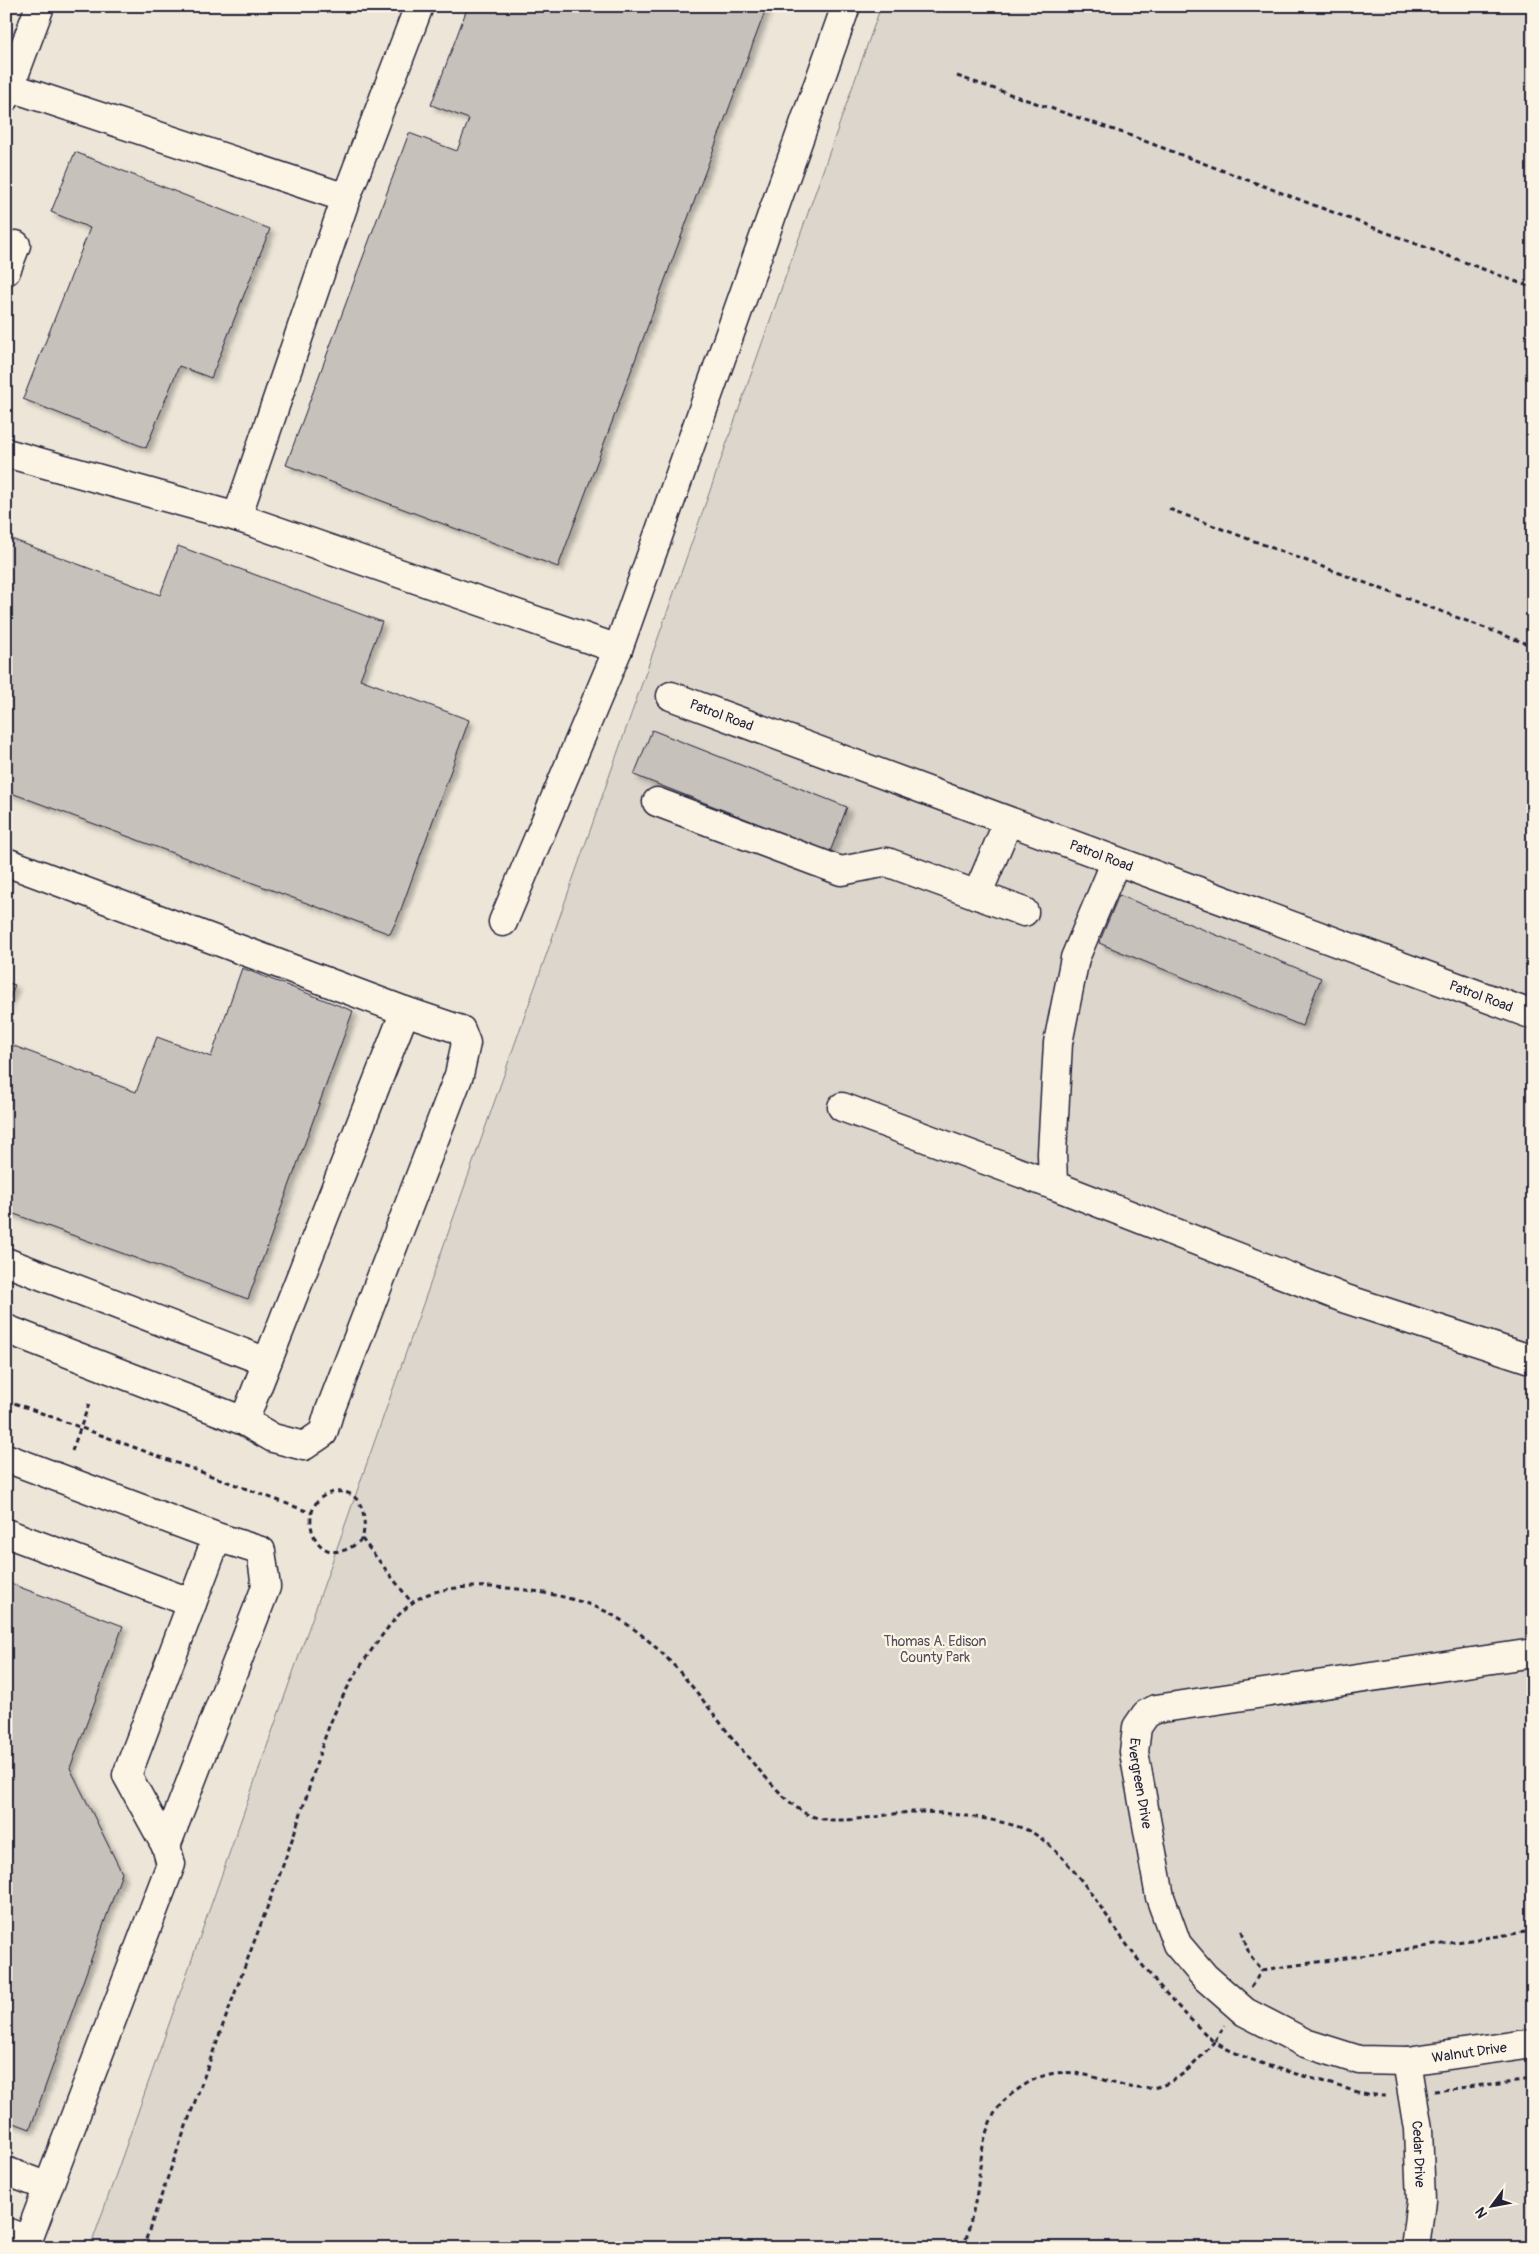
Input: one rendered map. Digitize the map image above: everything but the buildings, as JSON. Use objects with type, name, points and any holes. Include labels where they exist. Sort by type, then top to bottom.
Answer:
[{"type":"street","points":[[40,6],[8,92],[346,198]]},
{"type":"street","points":[[236,517],[346,198],[419,6]]},
{"type":"street","points":[[503,922],[618,649],[846,6]]},
{"type":"street","points":[[6,271],[16,245]]},
{"type":"street","points":[[6,453],[236,517],[618,649]]},
{"type":"street","name":"Patrol Road","points":[[671,696],[1533,1015]]},
{"type":"street","points":[[657,802],[841,871],[887,862],[1024,912]]},
{"type":"street","points":[[977,895],[1008,822]]},
{"type":"street","points":[[6,862],[405,1011],[461,1030],[466,1043],[459,1075],[329,1413],[324,1433],[304,1446],[273,1438],[244,1421],[6,1329]]},
{"type":"street","points":[[1053,1186],[1052,1153],[1058,1043],[1075,958],[1116,862]]},
{"type":"street","points":[[244,1421],[405,1011]]},
{"type":"street","points":[[842,1106],[1346,1299],[1533,1360]]},
{"type":"street","points":[[6,1262],[267,1362]]},
{"type":"street","points":[[6,1458],[217,1537],[261,1551],[266,1587],[166,1846]]},
{"type":"street","points":[[6,1534],[192,1603]]},
{"type":"street","points":[[6,2232],[28,2240],[171,1864],[166,1846],[127,1775],[217,1537]]},
{"type":"street","name":"Evergreen Drive","points":[[1408,2061],[1359,2060],[1305,2043],[1245,2012],[1205,1978],[1177,1944],[1160,1897],[1134,1752],[1137,1727],[1146,1714],[1156,1709],[1533,1653]]},
{"type":"street","name":"Walnut Drive","points":[[1408,2061],[1533,2043]]},
{"type":"street","name":"Cedar Drive","points":[[1408,2061],[1418,2129],[1421,2201],[1415,2248]]},
{"type":"street","points":[[6,2171],[48,2187]]},
{"type":"path","points":[[957,76],[1126,134],[1533,288]]},
{"type":"path","points":[[1169,509],[1533,646]]},
{"type":"path","points":[[6,1400],[312,1513]]},
{"type":"path","points":[[72,1451],[89,1404]]},
{"type":"path","points":[[335,1492],[346,1493],[357,1499],[362,1507],[366,1528],[362,1539],[345,1552],[331,1551],[321,1546],[314,1536],[310,1525],[312,1513],[317,1503],[324,1496],[335,1492]]},
{"type":"path","points":[[362,1539],[412,1603]]},
{"type":"path","points":[[143,2248],[200,2084],[294,1835],[327,1732],[338,1706],[369,1653],[384,1633],[412,1603],[423,1596],[443,1590],[483,1588],[545,1593],[577,1601],[606,1612],[656,1646],[680,1670],[742,1751],[766,1778],[804,1812],[820,1819],[845,1819],[933,1812],[1025,1828],[1045,1840],[1066,1861],[1136,1957],[1214,2042],[1236,2055],[1281,2070],[1372,2096],[1390,2096]]},
{"type":"path","points":[[1242,1931],[1248,1954],[1262,1970]]},
{"type":"path","points":[[1262,1970],[1533,1931]]},
{"type":"path","points":[[1250,1990],[1262,1970]]},
{"type":"path","points":[[964,2248],[977,2194],[984,2143],[998,2108],[1012,2093],[1030,2081],[1050,2072],[1068,2071],[1130,2087],[1146,2088],[1165,2085],[1189,2069],[1214,2042],[1227,2023]]},
{"type":"path","points":[[1431,2092],[1533,2079]]},
{"type":"shaded area","points":[[6,6],[881,6],[90,2248],[6,2248]]},
{"type":"green space","name":"Thomas A. Edison County Park","points":[[881,6],[1533,6],[1533,2248],[90,2248]]}]
